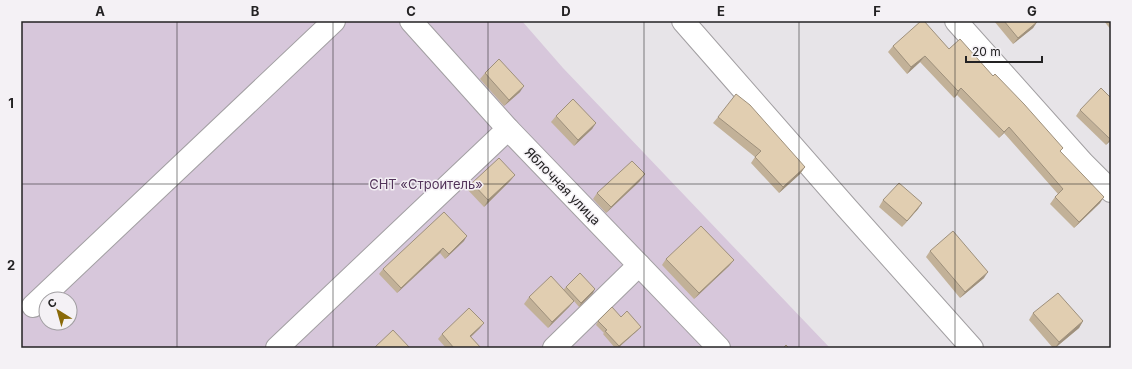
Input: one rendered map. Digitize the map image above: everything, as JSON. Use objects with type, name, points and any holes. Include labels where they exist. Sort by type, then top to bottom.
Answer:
[{"type":"street","points":[[33,306],[334,21]]},
{"type":"street","name":"Яблочная улица","points":[[411,21],[508,129],[719,348]]},
{"type":"street","points":[[683,21],[972,348]]},
{"type":"street","points":[[956,21],[1083,163],[1111,191]]},
{"type":"street","points":[[277,348],[508,129]]},
{"type":"street","points":[[554,348],[639,265]]},
{"type":"green space","name":"СНТ «Строитель»","points":[[21,21],[522,21],[563,68],[830,348],[21,348]]},
{"type":"building","points":[[921,21],[924,21],[949,49],[960,39],[993,76],[995,74],[1024,104],[1063,148],[1060,151],[1104,197],[1079,222],[1055,197],[1063,189],[1009,127],[1004,132],[961,88],[958,91],[925,56],[911,67],[893,46]]},
{"type":"building","points":[[1004,21],[1037,21],[1037,22],[1018,38]]},
{"type":"building","points":[[499,59],[524,86],[509,100],[485,73]]},
{"type":"building","points":[[1101,88],[1111,98],[1110,139],[1080,110]]},
{"type":"building","points":[[736,94],[750,105],[805,167],[783,187],[755,157],[761,151],[718,117]]},
{"type":"building","points":[[573,99],[596,123],[578,140],[556,116]]},
{"type":"building","points":[[499,158],[515,175],[488,200],[472,183]]},
{"type":"building","points":[[632,161],[645,174],[611,207],[597,193]]},
{"type":"building","points":[[899,183],[922,203],[907,221],[883,200]]},
{"type":"building","points":[[444,212],[467,236],[449,254],[443,248],[401,288],[383,269]]},
{"type":"building","points":[[701,226],[734,260],[699,293],[666,259]]},
{"type":"building","points":[[953,231],[988,272],[965,292],[930,251]]},
{"type":"building","points":[[580,273],[595,289],[581,303],[566,287]]},
{"type":"building","points":[[551,276],[574,301],[552,322],[529,297]]},
{"type":"building","points":[[1058,293],[1083,321],[1059,342],[1033,313]]},
{"type":"building","points":[[612,307],[621,317],[627,311],[641,327],[619,346],[598,321]]},
{"type":"building","points":[[469,308],[484,323],[470,336],[481,348],[454,348],[442,334]]},
{"type":"building","points":[[393,330],[410,348],[374,348]]}]
